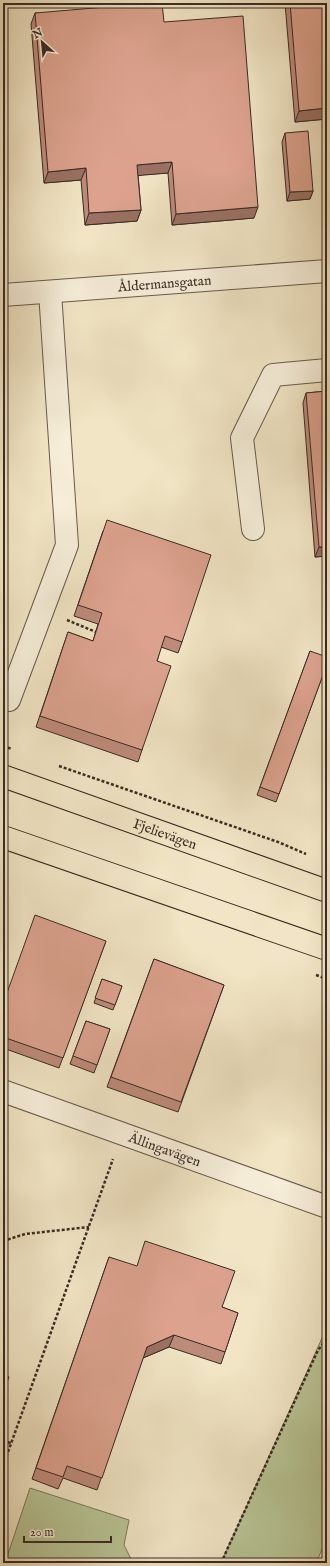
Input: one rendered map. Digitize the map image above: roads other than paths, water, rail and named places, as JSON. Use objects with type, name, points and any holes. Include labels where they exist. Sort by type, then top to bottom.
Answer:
[{"type":"main road","name":"Fjelievägen","points":[[3,776],[327,891]]},
{"type":"main road","points":[[3,837],[327,949]]},
{"type":"street","name":"Åldermansgatan","points":[[3,295],[327,271]]},
{"type":"street","points":[[10,700],[66,545],[50,292]]},
{"type":"street","points":[[253,529],[242,438],[273,375],[327,370]]},
{"type":"street","name":"Ällingavägen","points":[[3,1091],[327,1207]]}]
